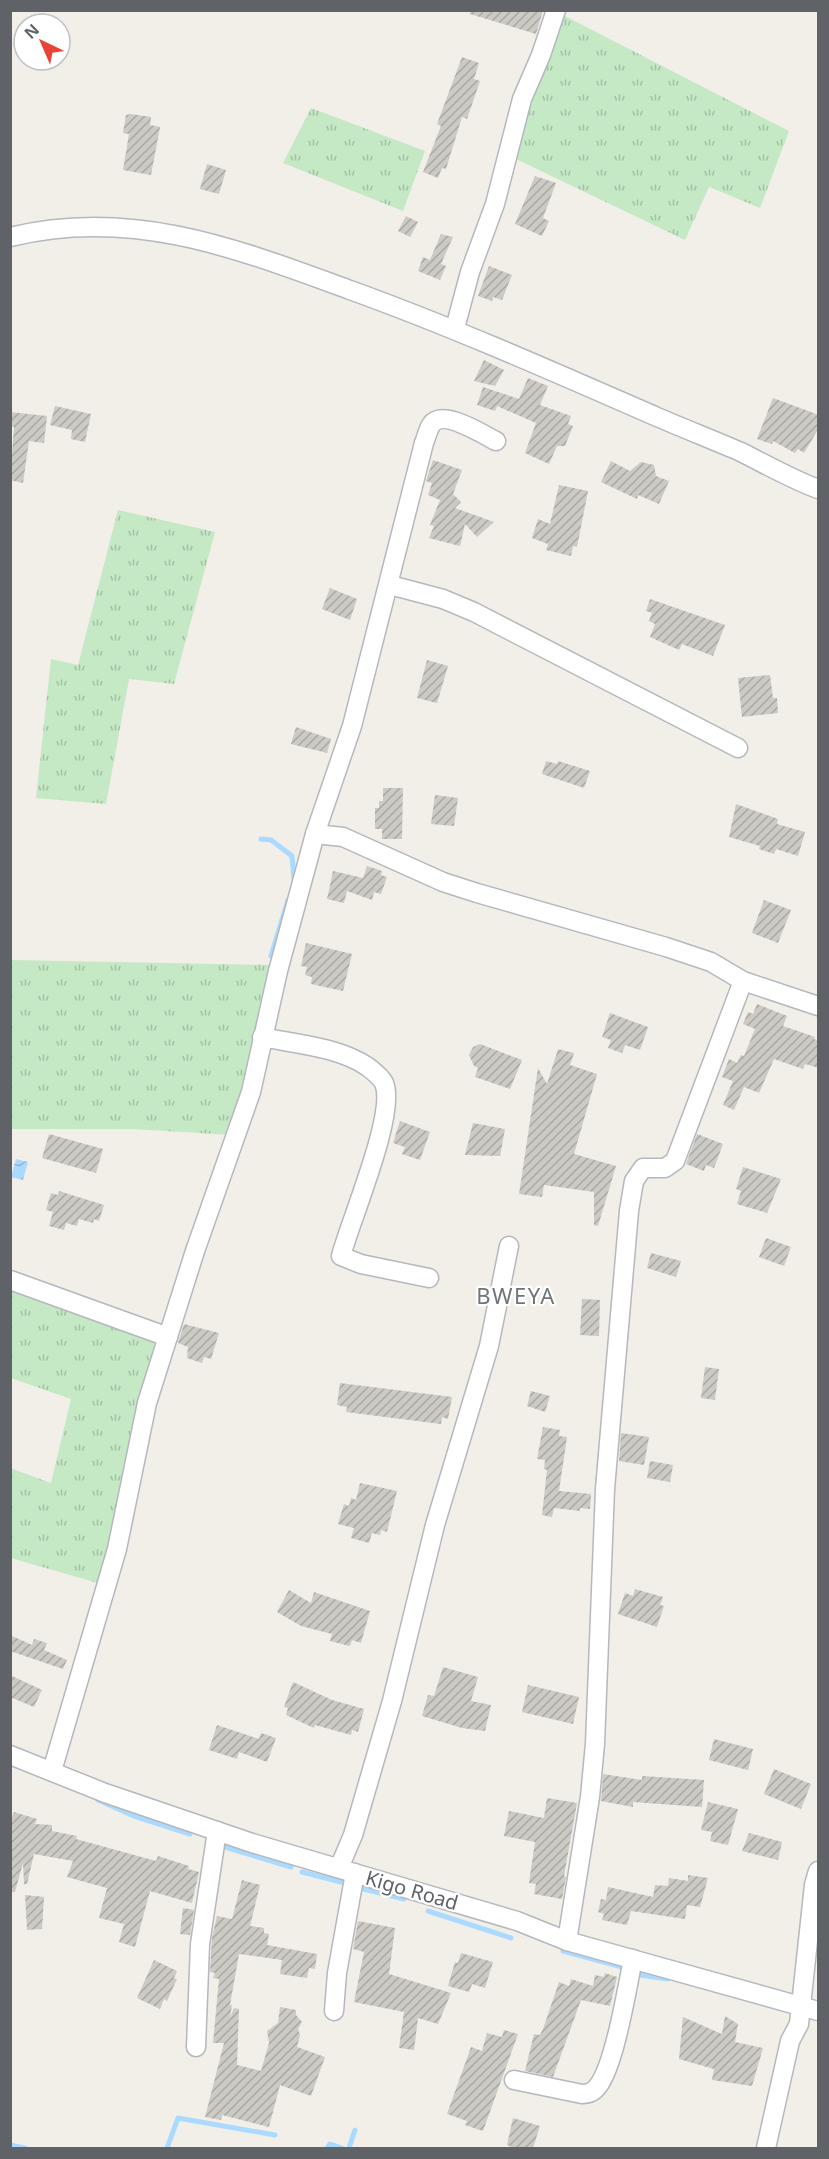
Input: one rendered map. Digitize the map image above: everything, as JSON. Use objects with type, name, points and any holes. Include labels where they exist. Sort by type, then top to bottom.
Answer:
[{"type":"street","points":[[455,328],[470,272],[495,204],[522,99],[542,55],[556,10]]},
{"type":"street","points":[[10,237],[68,228],[138,228],[194,237],[258,256],[455,328],[819,489]]},
{"type":"street","points":[[52,1771],[117,1549],[147,1403],[197,1244],[251,1092],[262,1037],[315,834],[352,726],[430,425],[447,418],[496,441]]},
{"type":"street","points":[[390,585],[443,599],[474,612],[738,748]]},
{"type":"street","points":[[315,834],[343,837],[443,882],[688,954],[729,971],[743,981],[819,1006]]},
{"type":"street","points":[[567,1941],[590,1797],[595,1744],[604,1490],[629,1211],[634,1181],[644,1168],[665,1168],[675,1161],[743,981]]},
{"type":"street","points":[[262,1037],[339,1054],[365,1065],[384,1083],[386,1098],[383,1127],[341,1256],[361,1264],[429,1278]]},
{"type":"street","points":[[334,2012],[347,1871],[353,1835],[392,1701],[435,1525],[489,1346],[509,1246]]},
{"type":"street","points":[[10,1280],[168,1337]]},
{"type":"street","name":"Kigo Road","points":[[10,1755],[105,1793],[217,1831],[517,1921],[567,1941],[810,2009]]},
{"type":"street","points":[[196,2047],[201,1934],[217,1831]]},
{"type":"street","points":[[766,2148],[790,2040],[810,2009],[814,1886],[819,1871]]},
{"type":"street","points":[[514,2080],[582,2094],[589,2094],[598,2087],[616,2039],[633,1959]]},
{"type":"green space","points":[[561,14],[789,131],[760,208],[709,187],[685,240],[516,159],[524,113]]},
{"type":"green space","points":[[311,108],[425,151],[403,211],[283,163]]},
{"type":"green space","points":[[118,510],[215,532],[174,684],[129,679],[106,804],[36,798],[51,659],[78,665]]},
{"type":"green space","points":[[11,960],[274,965],[232,1135],[133,1129],[11,1129]]},
{"type":"green space","points":[[11,1290],[149,1338],[157,1347],[101,1584],[11,1558],[10,1468],[51,1483],[71,1399],[11,1378]]},
{"type":"water","points":[[16,1159],[28,1162],[23,1180],[11,1177]]},
{"type":"building","points":[[470,10],[543,10],[536,34],[470,14]]},
{"type":"building","points":[[462,57],[479,63],[474,79],[480,81],[467,119],[462,117],[446,169],[442,168],[438,178],[423,172],[441,126],[437,124]]},
{"type":"building","points":[[126,115],[151,117],[150,125],[160,127],[151,175],[123,170],[129,134],[123,133]]},
{"type":"building","points":[[207,164],[226,170],[219,194],[200,189]]},
{"type":"building","points":[[535,176],[556,183],[543,218],[549,221],[542,236],[515,224]]},
{"type":"building","points":[[406,216],[418,222],[410,237],[398,231]]},
{"type":"building","points":[[441,234],[453,237],[441,264],[446,266],[440,280],[418,271],[423,257],[430,260]]},
{"type":"building","points":[[489,266],[512,275],[502,300],[493,297],[492,301],[478,296]]},
{"type":"building","points":[[484,360],[504,370],[495,386],[474,381]]},
{"type":"building","points":[[528,378],[548,386],[540,405],[571,416],[568,424],[573,426],[565,446],[557,446],[549,464],[525,453],[536,423],[497,406],[495,411],[477,405],[483,387],[519,399]]},
{"type":"building","points":[[773,398],[819,415],[819,428],[804,453],[798,449],[795,453],[773,441],[772,444],[757,439]]},
{"type":"building","points":[[55,406],[91,414],[85,442],[71,439],[72,430],[50,425]]},
{"type":"building","points":[[10,412],[47,416],[44,443],[29,441],[23,483],[10,480],[14,427],[10,426]]},
{"type":"building","points":[[433,460],[462,470],[453,494],[461,502],[455,508],[494,522],[477,537],[465,524],[460,546],[429,538],[434,526],[430,525],[440,500],[428,495],[432,483],[426,481]]},
{"type":"building","points":[[611,461],[630,471],[641,462],[654,465],[656,476],[669,481],[659,504],[638,495],[637,499],[601,482]]},
{"type":"building","points":[[559,485],[588,491],[577,547],[573,546],[571,556],[546,550],[548,544],[532,538],[538,519],[550,524]]},
{"type":"building","points":[[330,588],[357,599],[350,620],[322,609]]},
{"type":"building","points":[[650,599],[725,625],[713,656],[682,644],[679,650],[650,637],[655,624],[649,621],[652,613],[646,611]]},
{"type":"building","points":[[427,660],[448,666],[437,703],[417,698]]},
{"type":"building","points":[[770,675],[773,698],[777,698],[778,713],[742,717],[738,678]]},
{"type":"building","points":[[296,727],[331,739],[327,753],[291,744]]},
{"type":"building","points":[[546,761],[557,764],[558,761],[590,771],[584,788],[542,774]]},
{"type":"building","points":[[383,788],[403,788],[402,839],[382,839],[382,829],[375,829],[375,808],[379,808],[379,801],[383,801]]},
{"type":"building","points":[[435,795],[458,798],[454,826],[431,824]]},
{"type":"building","points":[[736,804],[778,819],[777,824],[805,832],[798,856],[776,849],[774,854],[759,849],[760,846],[729,837]]},
{"type":"building","points":[[367,866],[382,871],[381,875],[387,877],[381,894],[374,892],[372,900],[347,891],[344,903],[327,899],[333,871],[363,878]]},
{"type":"building","points":[[764,900],[791,910],[778,943],[752,933]]},
{"type":"building","points":[[306,943],[352,954],[343,991],[311,984],[312,977],[305,975],[307,967],[301,966]]},
{"type":"building","points":[[757,1004],[787,1016],[783,1026],[815,1037],[814,1039],[819,1041],[819,1068],[805,1064],[803,1069],[774,1059],[759,1093],[744,1087],[734,1110],[723,1105],[733,1081],[722,1077],[729,1059],[737,1063],[741,1055],[744,1056],[755,1029],[743,1024],[748,1012],[753,1014]]},
{"type":"building","points":[[610,1013],[648,1027],[640,1050],[625,1045],[622,1053],[608,1048],[611,1040],[602,1037]]},
{"type":"building","points":[[480,1044],[522,1060],[510,1089],[475,1077],[478,1068],[474,1066],[469,1055],[473,1047]]},
{"type":"building","points":[[558,1049],[574,1053],[570,1065],[597,1074],[574,1154],[616,1166],[598,1226],[594,1225],[594,1192],[544,1185],[542,1197],[519,1194],[538,1068],[547,1084]]},
{"type":"building","points":[[400,1121],[430,1132],[420,1160],[402,1154],[405,1147],[393,1143]]},
{"type":"building","points":[[473,1123],[505,1129],[500,1156],[465,1155]]},
{"type":"building","points":[[49,1134],[103,1149],[96,1173],[42,1158]]},
{"type":"building","points":[[697,1134],[723,1144],[714,1168],[706,1165],[704,1171],[686,1164]]},
{"type":"building","points":[[743,1167],[781,1179],[767,1213],[737,1204],[741,1191],[736,1189]]},
{"type":"building","points":[[59,1191],[104,1205],[99,1221],[94,1219],[93,1223],[79,1219],[77,1226],[66,1223],[64,1230],[49,1226],[53,1212],[46,1210],[51,1193],[58,1195]]},
{"type":"building","points":[[766,1238],[791,1247],[784,1266],[759,1257]]},
{"type":"building","points":[[651,1253],[681,1261],[676,1277],[647,1268]]},
{"type":"building","points":[[582,1299],[600,1300],[599,1336],[580,1335]]},
{"type":"building","points":[[184,1324],[219,1333],[211,1359],[204,1357],[202,1363],[187,1358],[188,1347],[178,1343]]},
{"type":"building","points":[[705,1367],[719,1369],[715,1400],[701,1398]]},
{"type":"building","points":[[340,1383],[452,1397],[448,1419],[442,1417],[441,1424],[346,1412],[347,1407],[337,1405]]},
{"type":"building","points":[[531,1391],[550,1396],[545,1412],[527,1406]]},
{"type":"building","points":[[543,1427],[560,1430],[559,1436],[567,1437],[559,1491],[591,1494],[590,1509],[580,1508],[580,1511],[554,1508],[552,1517],[542,1515],[547,1470],[544,1469],[545,1460],[537,1459]]},
{"type":"building","points":[[621,1433],[649,1437],[644,1465],[619,1461]]},
{"type":"building","points":[[650,1461],[673,1465],[670,1482],[647,1478]]},
{"type":"building","points":[[360,1483],[397,1491],[387,1532],[381,1530],[380,1535],[372,1533],[369,1543],[351,1538],[354,1528],[338,1524],[344,1504],[349,1506],[351,1498],[356,1500]]},
{"type":"building","points":[[635,1589],[663,1597],[660,1605],[664,1606],[657,1627],[618,1614],[625,1593],[633,1596]]},
{"type":"building","points":[[289,1590],[311,1603],[314,1592],[370,1611],[361,1643],[352,1640],[350,1646],[330,1641],[332,1634],[301,1626],[277,1612]]},
{"type":"building","points":[[10,1635],[32,1645],[34,1639],[47,1643],[44,1650],[67,1660],[63,1669],[10,1651]]},
{"type":"building","points":[[443,1667],[478,1677],[471,1701],[491,1705],[485,1731],[462,1728],[422,1716],[428,1695],[434,1696]]},
{"type":"building","points":[[10,1675],[42,1690],[34,1707],[10,1697]]},
{"type":"building","points":[[293,1682],[332,1700],[364,1709],[358,1732],[352,1730],[351,1735],[315,1725],[314,1728],[286,1715],[288,1708],[284,1707]]},
{"type":"building","points":[[528,1685],[579,1697],[573,1724],[522,1712]]},
{"type":"building","points":[[217,1725],[259,1739],[261,1733],[276,1738],[267,1762],[239,1752],[237,1759],[209,1750]]},
{"type":"building","points":[[714,1739],[753,1749],[748,1770],[709,1760]]},
{"type":"building","points":[[774,1769],[811,1784],[801,1809],[764,1794]]},
{"type":"building","points":[[603,1774],[642,1780],[642,1776],[704,1780],[702,1807],[633,1802],[633,1807],[601,1801]]},
{"type":"building","points":[[547,1798],[577,1803],[562,1899],[534,1894],[536,1884],[529,1883],[535,1842],[504,1836],[509,1811],[544,1818]]},
{"type":"building","points":[[708,1802],[738,1809],[728,1845],[710,1841],[712,1832],[701,1830]]},
{"type":"building","points":[[14,1812],[37,1819],[35,1824],[52,1825],[52,1831],[77,1836],[76,1839],[156,1861],[158,1856],[189,1866],[188,1869],[199,1872],[192,1903],[150,1891],[135,1947],[119,1942],[124,1924],[99,1918],[107,1888],[67,1877],[73,1861],[34,1854],[27,1884],[24,1884],[23,1863],[15,1892],[10,1892],[10,1823]]},
{"type":"building","points":[[749,1833],[782,1842],[778,1860],[742,1851]]},
{"type":"building","points":[[688,1875],[708,1878],[700,1907],[687,1905],[685,1919],[631,1911],[627,1925],[602,1920],[604,1914],[598,1912],[601,1899],[606,1900],[608,1887],[653,1897],[655,1885],[668,1886],[669,1878],[688,1881]]},
{"type":"building","points":[[242,1880],[260,1885],[250,1926],[264,1928],[264,1933],[269,1934],[267,1945],[317,1954],[315,1969],[309,1968],[307,1978],[280,1974],[282,1960],[239,1954],[230,2005],[232,2005],[230,2018],[234,2008],[239,2009],[237,2065],[261,2071],[269,2043],[267,2031],[278,2023],[280,2007],[296,2010],[296,2015],[302,2022],[298,2029],[300,2035],[297,2047],[325,2057],[311,2096],[280,2085],[269,2127],[222,2115],[221,2120],[205,2117],[224,2043],[213,2043],[219,1979],[213,1978],[215,1973],[210,1972],[212,1937],[217,1916],[232,1919]]},
{"type":"building","points":[[25,1895],[44,1897],[42,1929],[27,1930]]},
{"type":"building","points":[[183,1908],[194,1910],[190,1935],[180,1934]]},
{"type":"building","points":[[358,1921],[395,1928],[389,1974],[451,1993],[438,2024],[418,2018],[414,2050],[399,2048],[404,2012],[354,2002],[364,1952],[353,1949]]},
{"type":"building","points":[[461,1953],[493,1962],[485,1988],[472,1984],[469,1992],[448,1986],[455,1962],[458,1963]]},
{"type":"building","points":[[154,1960],[177,1971],[174,1978],[177,1979],[167,2001],[164,1999],[160,2009],[137,1998]]},
{"type":"building","points":[[605,1973],[617,1977],[610,2006],[581,2000],[553,2077],[525,2071],[534,2034],[540,2035],[543,2029],[559,1982],[569,1986],[571,1979],[593,1986],[595,1975],[604,1977]]},
{"type":"building","points":[[725,2016],[738,2024],[735,2042],[763,2048],[752,2086],[712,2080],[714,2069],[679,2059],[683,2017],[722,2034]]},
{"type":"building","points":[[504,2030],[518,2034],[483,2131],[465,2125],[467,2121],[447,2114],[471,2047],[482,2051],[487,2033],[502,2037]]},
{"type":"building","points":[[513,2118],[540,2126],[533,2148],[514,2148],[507,2145]]},
{"type":"waterway","points":[[261,839],[271,840],[292,856],[294,880]]},
{"type":"waterway","points":[[271,956],[288,900]]},
{"type":"waterway","points":[[98,1800],[134,1816],[190,1834]]},
{"type":"waterway","points":[[225,1847],[291,1867]]},
{"type":"waterway","points":[[302,1872],[345,1883]]},
{"type":"waterway","points":[[360,1888],[404,1899]]},
{"type":"waterway","points":[[428,1911],[511,1938]]},
{"type":"waterway","points":[[563,1951],[626,1968]]},
{"type":"waterway","points":[[640,1975],[668,1979]]},
{"type":"waterway","points":[[167,2148],[178,2118],[275,2135]]},
{"type":"waterway","points":[[349,2148],[355,2130]]},
{"type":"waterway","points":[[327,2148],[330,2144],[342,2148]]},
{"type":"waterway","points":[[10,2145],[25,2148]]},
{"type":"district","name":"BWEYA","points":[[516,1295]]}]
